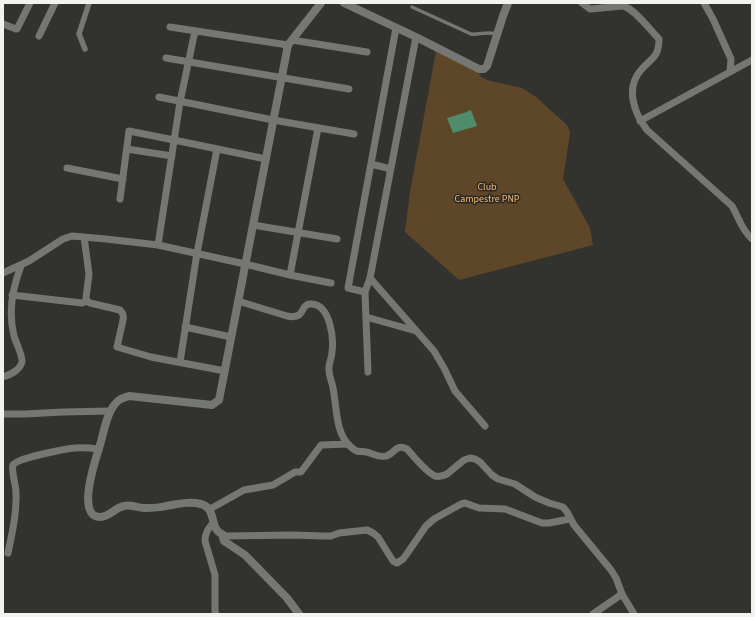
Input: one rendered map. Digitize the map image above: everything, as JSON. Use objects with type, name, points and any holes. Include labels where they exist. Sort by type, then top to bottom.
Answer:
[{"type":"street","points":[[3,24],[16,29],[18,28],[30,3]]},
{"type":"street","points":[[39,36],[55,3]]},
{"type":"street","points":[[85,49],[79,34],[88,3]]},
{"type":"street","points":[[321,3],[290,43],[219,400],[212,405],[129,396],[119,400],[110,411],[99,449],[87,500],[90,510],[97,517],[106,516],[118,508],[131,505],[142,508],[163,507],[189,502],[203,504],[210,509],[213,523],[218,533],[226,536],[331,536],[339,533],[367,530],[378,537],[393,561],[397,563],[403,559],[426,526],[434,519],[461,504],[465,503],[484,508],[505,509],[542,523],[552,523],[570,518]]},
{"type":"street","points":[[344,3],[479,69],[484,69],[487,66],[508,3]]},
{"type":"street","points":[[582,3],[590,9],[623,6],[627,7],[633,11],[659,39],[659,48],[654,58],[640,71],[634,82],[632,93],[636,113],[647,130],[732,206],[738,215],[741,225],[752,239]]},
{"type":"street","points":[[704,3],[731,59],[730,72]]},
{"type":"street","points":[[170,26],[367,52]]},
{"type":"street","points":[[366,292],[348,288],[396,28]]},
{"type":"street","points":[[158,246],[180,102],[195,30]]},
{"type":"street","points":[[368,372],[366,292],[370,278],[416,37]]},
{"type":"street","points":[[166,58],[349,89]]},
{"type":"street","points":[[640,121],[752,60]]},
{"type":"street","points":[[158,97],[354,134]]},
{"type":"street","points":[[290,275],[318,128]]},
{"type":"street","points":[[120,200],[129,131],[266,159]]},
{"type":"street","points":[[127,149],[172,156]]},
{"type":"street","points":[[180,362],[197,253],[217,149]]},
{"type":"street","points":[[371,164],[391,169]]},
{"type":"street","points":[[68,168],[123,179]]},
{"type":"street","points":[[253,225],[337,240]]},
{"type":"street","points":[[3,273],[21,266],[66,238],[72,236],[158,246],[197,253],[331,283]]},
{"type":"street","points":[[84,237],[89,274],[86,296],[87,301]]},
{"type":"street","points":[[3,377],[18,370],[22,362],[22,357],[14,336],[11,314],[12,296],[21,266]]},
{"type":"street","points":[[370,278],[434,351],[456,391],[485,426]]},
{"type":"street","points":[[12,296],[82,303],[87,301],[120,310],[122,312],[123,320],[117,347],[151,357],[225,371]]},
{"type":"street","points":[[238,301],[287,316],[299,314],[304,306],[311,303],[319,307],[325,312],[328,319],[332,341],[332,358],[329,364],[329,372],[339,424],[343,436],[348,444],[356,451],[383,456],[389,455],[400,447],[405,447],[430,474],[437,476],[444,476],[464,460],[470,458],[475,459],[498,479],[515,484],[529,494],[563,507],[574,525],[611,570],[616,578],[622,594],[634,614]]},
{"type":"street","points":[[366,317],[416,331]]},
{"type":"street","points":[[185,327],[231,337]]},
{"type":"street","points":[[3,414],[110,411]]},
{"type":"street","points":[[210,509],[244,490],[273,485],[295,472],[301,472],[321,445],[348,444]]},
{"type":"street","points":[[8,553],[16,511],[15,484],[12,470],[15,463],[33,457],[65,450],[86,448],[99,449]]},
{"type":"street","points":[[213,523],[207,531],[204,541],[215,575],[216,614]]},
{"type":"street","points":[[222,534],[224,540],[245,555],[287,598],[299,614]]},
{"type":"street","points":[[593,614],[622,594]]},
{"type":"lane","points":[[412,8],[471,34],[476,35],[491,32],[497,35]]},
{"type":"green space","name":"Club Campestre PNP","points":[[436,51],[478,71],[481,77],[490,81],[522,88],[536,97],[567,125],[570,133],[563,179],[590,228],[593,245],[459,280],[405,232],[410,192]]},
{"type":"shaded area","points":[[471,110],[477,126],[453,133],[447,118]]}]
